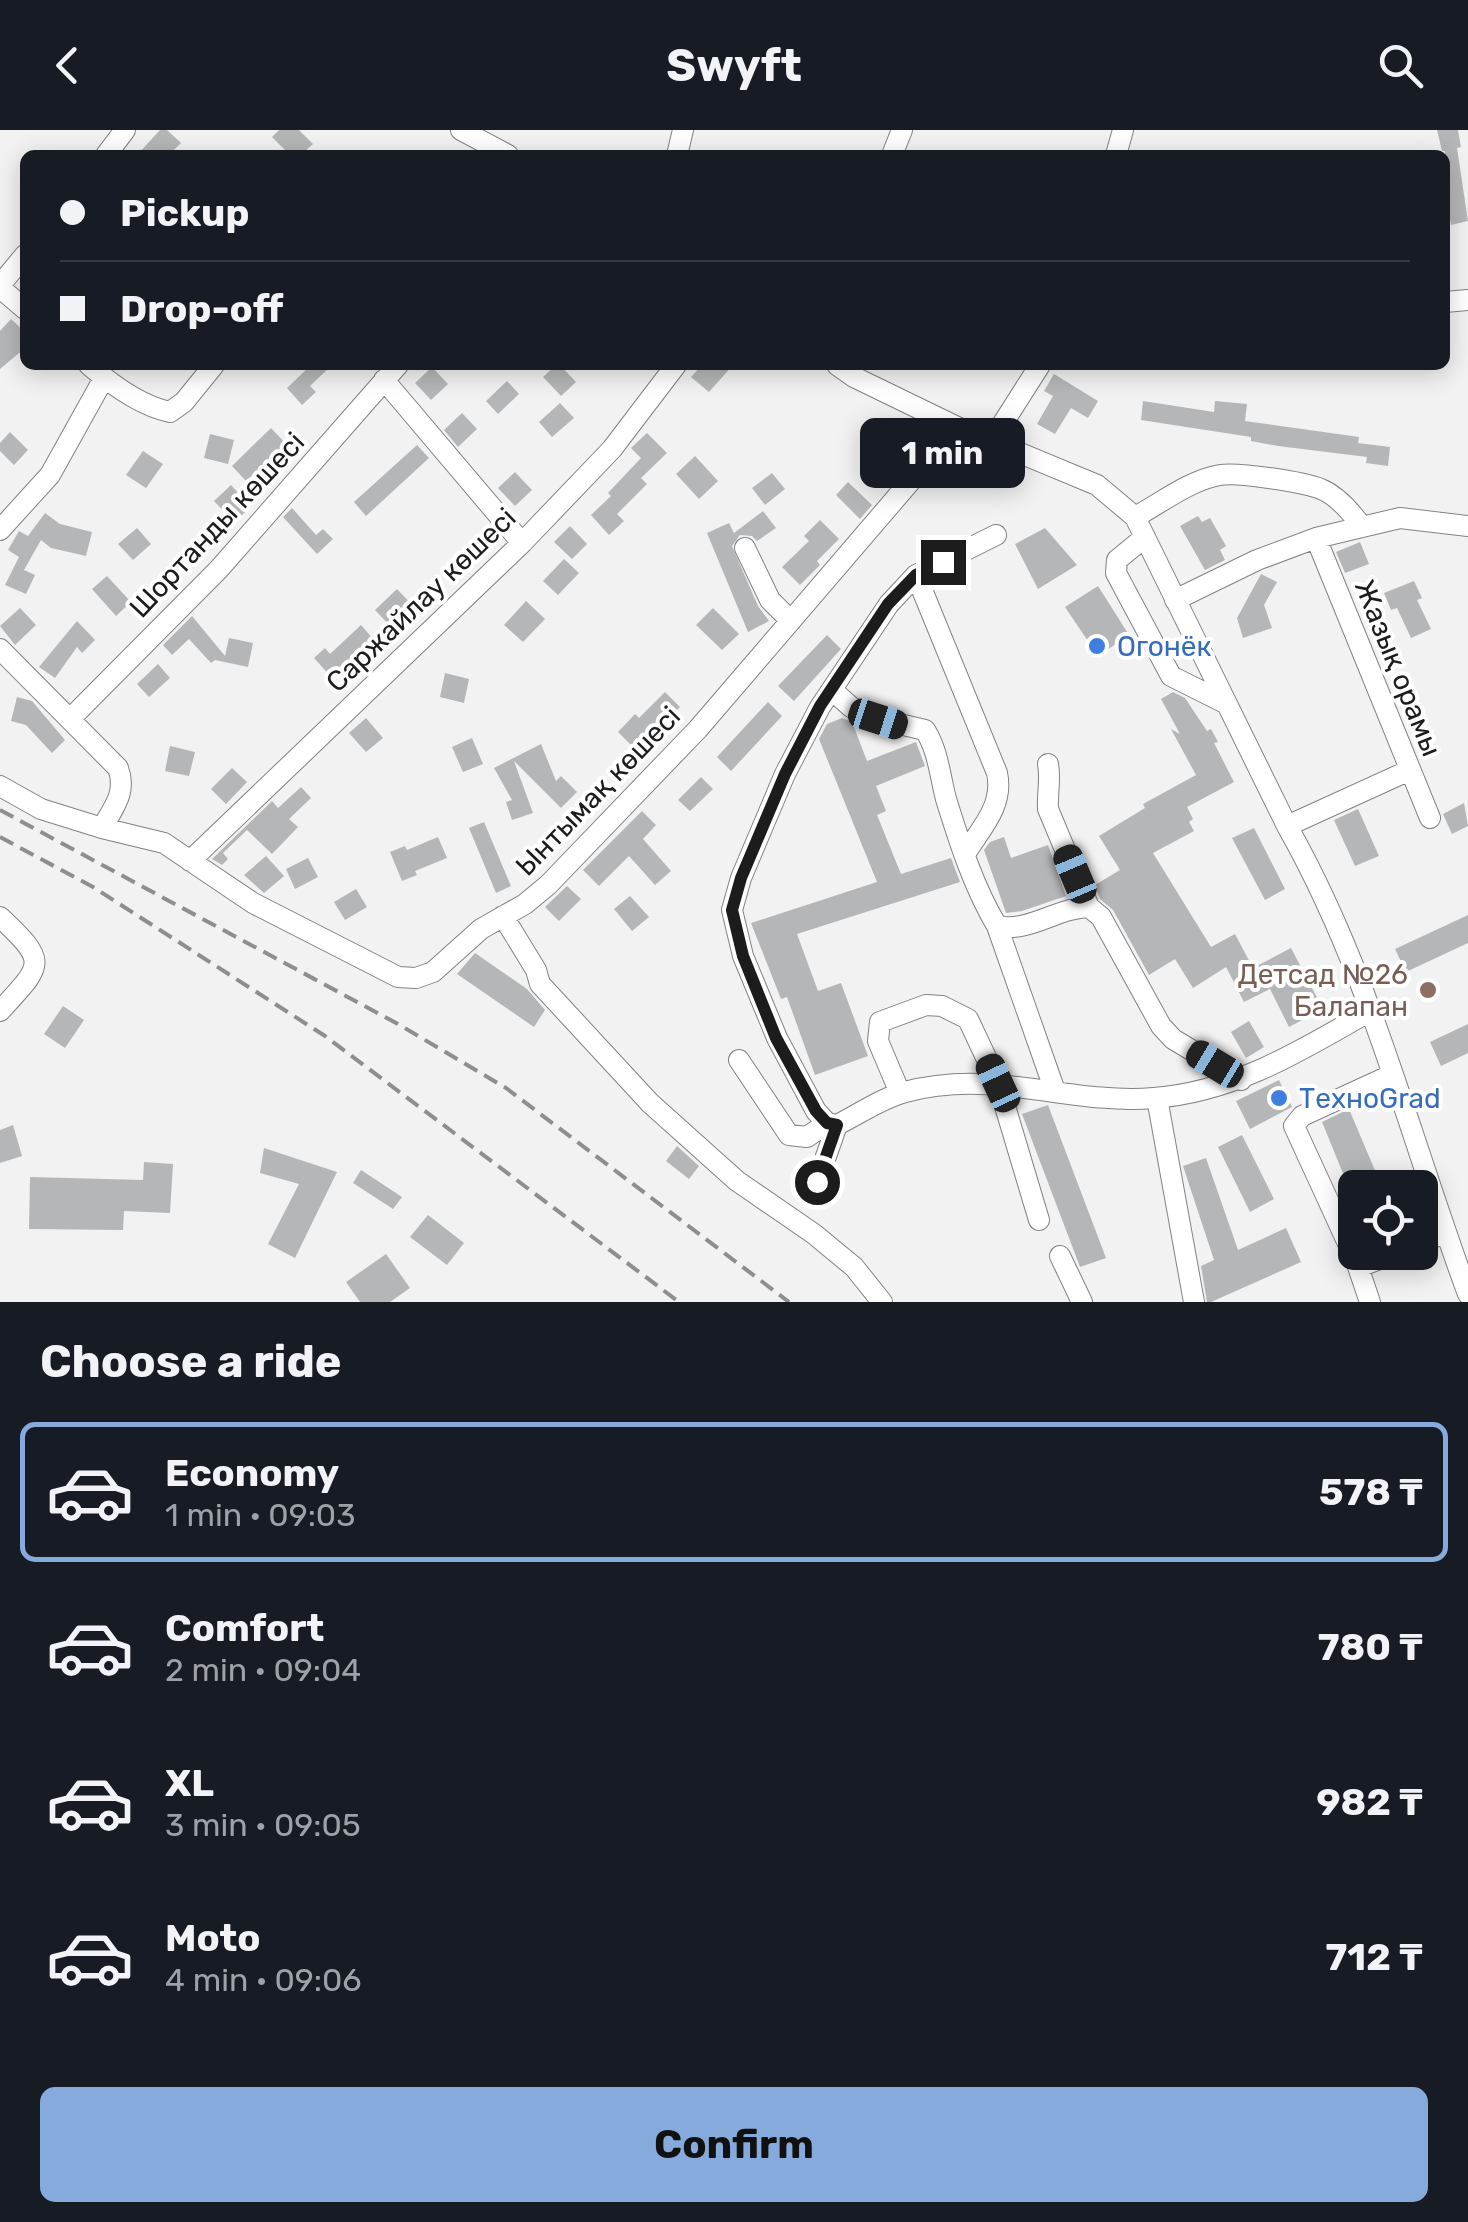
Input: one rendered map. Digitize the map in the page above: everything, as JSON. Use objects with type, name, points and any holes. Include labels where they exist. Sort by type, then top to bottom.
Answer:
[{"type":"street","points":[[110,150],[125,130]]},
{"type":"street","points":[[461,130],[499,150]]},
{"type":"street","points":[[20,261],[0,286],[20,305]]},
{"type":"street","points":[[0,530],[50,475],[97,372],[157,410],[170,412],[184,402],[210,370]]},
{"type":"street","name":"Саржайлау көшесі","points":[[190,861],[522,542],[612,449],[672,370]]},
{"type":"street","points":[[844,370],[956,427],[1098,485],[1135,517],[1287,826],[1314,873],[1370,1010],[1467,1287]]},
{"type":"street","points":[[991,442],[1037,370]]},
{"type":"street","points":[[391,372],[522,542]]},
{"type":"street","name":"Шортанды көшесі","points":[[71,718],[218,570],[391,372]]},
{"type":"street","name":"Ынтымақ көшесі","points":[[0,786],[41,810],[164,842],[253,903],[398,976],[416,978],[433,972],[481,929],[525,904],[698,729],[956,427]]},
{"type":"street","points":[[1135,517],[1194,484],[1220,475],[1259,477],[1322,490],[1350,511],[1362,527]]},
{"type":"street","points":[[1175,600],[1256,560],[1316,538],[1400,518],[1468,526]]},
{"type":"street","points":[[832,1124],[816,1111],[776,1038],[743,956],[732,910],[741,878],[785,774],[832,690],[888,604],[916,575],[996,535]]},
{"type":"street","points":[[1144,537],[1117,560],[1116,573],[1170,676],[1227,704]]},
{"type":"street","name":"Жазық орамы","points":[[1316,538],[1430,818]]},
{"type":"street","points":[[746,548],[770,600],[790,621]]},
{"type":"street","points":[[916,575],[997,772],[998,801],[966,854]]},
{"type":"street","points":[[0,649],[118,768],[121,794],[102,828]]},
{"type":"street","points":[[832,690],[851,707],[878,719],[925,730],[932,740],[946,798],[997,926],[1055,1092]]},
{"type":"street","points":[[1048,764],[1048,810],[1089,907],[1101,917],[1161,1026],[1173,1039],[1241,1080]]},
{"type":"street","points":[[1287,826],[1410,770]]},
{"type":"street","points":[[997,926],[1022,928],[1068,908],[1089,907]]},
{"type":"street","points":[[503,916],[536,970],[540,984],[650,1103],[737,1181],[854,1267],[882,1302]]},
{"type":"street","points":[[0,917],[30,944],[35,956],[35,970],[29,980],[0,1011]]},
{"type":"street","points":[[900,1093],[877,1031],[880,1022],[926,1005],[942,1006],[968,1019],[998,1083],[1039,1220]]},
{"type":"street","points":[[740,1060],[789,1134],[807,1137],[900,1093],[945,1085],[998,1083],[1115,1098],[1156,1098],[1241,1080],[1370,1010]]},
{"type":"street","points":[[1338,1222],[1294,1126],[1302,1116],[1391,1075]]},
{"type":"street","points":[[1156,1098],[1194,1302]]},
{"type":"street","points":[[817,1182],[832,1124]]},
{"type":"street","points":[[1438,1235],[1446,1232]]},
{"type":"street","points":[[1060,1256],[1082,1302]]},
{"type":"street","points":[[1359,1270],[1370,1302]]},
{"type":"building","points":[[160,130],[167,130],[181,143],[174,150],[142,150]]},
{"type":"building","points":[[279,130],[299,130],[313,144],[306,150],[285,150],[272,137]]},
{"type":"building","points":[[1437,130],[1458,130],[1468,221],[1451,225],[1450,150],[1442,150]]},
{"type":"building","points":[[11,319],[20,327],[20,352],[0,369],[0,331]]},
{"type":"building","points":[[306,370],[327,370],[310,386],[316,392],[302,405],[287,388]]},
{"type":"building","points":[[429,370],[435,370],[448,384],[431,400],[415,383]]},
{"type":"building","points":[[551,370],[565,370],[576,382],[561,396],[543,377]]},
{"type":"building","points":[[697,370],[729,370],[709,392],[691,377]]},
{"type":"building","points":[[1054,374],[1098,401],[1088,418],[1071,408],[1055,434],[1037,424],[1053,396],[1044,391]]},
{"type":"building","points":[[507,381],[519,394],[498,414],[486,401]]},
{"type":"building","points":[[1143,401],[1214,412],[1215,401],[1247,404],[1245,421],[1359,437],[1358,443],[1390,447],[1388,466],[1366,463],[1367,457],[1278,446],[1251,441],[1251,437],[1141,420]]},
{"type":"building","points":[[560,403],[574,418],[552,437],[539,422]]},
{"type":"building","points":[[462,413],[477,429],[458,447],[444,430]]},
{"type":"building","points":[[271,428],[289,447],[246,481],[232,466]]},
{"type":"building","points":[[10,432],[28,450],[14,465],[0,451],[0,443]]},
{"type":"building","points":[[647,433],[667,453],[641,478],[647,484],[617,514],[624,521],[609,535],[591,515],[641,458],[631,448]]},
{"type":"building","points":[[210,434],[234,440],[228,464],[204,458]]},
{"type":"building","points":[[417,445],[429,458],[366,516],[354,502]]},
{"type":"building","points":[[143,451],[163,464],[146,488],[126,475]]},
{"type":"building","points":[[695,456],[718,481],[699,499],[676,474]]},
{"type":"building","points":[[515,472],[532,490],[515,506],[498,488]]},
{"type":"building","points":[[772,473],[785,489],[765,505],[752,488]]},
{"type":"building","points":[[848,482],[872,505],[860,519],[836,495]]},
{"type":"building","points":[[231,485],[251,507],[234,522],[214,501]]},
{"type":"building","points":[[292,508],[316,535],[323,529],[333,539],[317,554],[283,517]]},
{"type":"building","points":[[763,511],[776,528],[757,541],[752,536],[740,535],[732,546],[758,606],[769,621],[748,632],[707,533],[729,523],[734,533]]},
{"type":"building","points":[[45,513],[60,524],[92,532],[86,556],[51,548],[41,540],[24,570],[35,575],[26,594],[5,585],[19,557],[8,550],[19,531],[28,536]]},
{"type":"building","points":[[1198,516],[1202,522],[1210,518],[1226,546],[1220,550],[1225,560],[1205,570],[1180,526]]},
{"type":"building","points":[[820,520],[839,539],[800,585],[782,567],[809,541],[804,536]]},
{"type":"building","points":[[570,526],[587,544],[572,559],[554,542]]},
{"type":"building","points":[[137,528],[151,544],[133,560],[118,544]]},
{"type":"building","points":[[1045,528],[1077,565],[1038,589],[1015,544]]},
{"type":"building","points":[[1360,542],[1369,564],[1345,573],[1336,552]]},
{"type":"building","points":[[564,559],[579,573],[558,595],[543,581]]},
{"type":"building","points":[[1261,574],[1277,582],[1264,605],[1272,628],[1243,638],[1237,618]]},
{"type":"building","points":[[107,576],[131,602],[116,616],[92,589]]},
{"type":"building","points":[[1414,581],[1422,598],[1417,600],[1431,629],[1411,638],[1397,608],[1391,610],[1384,593]]},
{"type":"building","points":[[1098,586],[1129,635],[1098,656],[1065,607]]},
{"type":"building","points":[[397,589],[416,609],[394,630],[375,610]]},
{"type":"building","points":[[526,601],[545,619],[523,642],[504,625]]},
{"type":"building","points":[[20,608],[36,625],[15,645],[0,626]]},
{"type":"building","points":[[713,608],[739,634],[722,650],[696,625]]},
{"type":"building","points":[[192,616],[225,656],[229,638],[253,643],[248,667],[215,660],[211,663],[189,639],[172,655],[163,645]]},
{"type":"building","points":[[77,621],[95,640],[82,653],[77,647],[55,678],[39,667]]},
{"type":"building","points":[[361,625],[374,640],[332,678],[314,658],[325,648],[330,654]]},
{"type":"building","points":[[827,635],[841,649],[794,701],[778,686]]},
{"type":"building","points":[[158,664],[170,678],[149,697],[137,684]]},
{"type":"building","points":[[445,673],[469,679],[464,703],[440,697]]},
{"type":"building","points":[[665,692],[680,707],[634,748],[618,732]]},
{"type":"building","points":[[1173,692],[1185,698],[1207,731],[1211,729],[1234,782],[1187,807],[1194,831],[1153,853],[1211,947],[1235,934],[1253,968],[1291,948],[1323,1009],[1289,1027],[1270,989],[1244,1002],[1226,967],[1193,988],[1175,959],[1149,975],[1095,885],[1120,870],[1099,836],[1145,808],[1143,804],[1196,775],[1171,729],[1180,734],[1161,699]]},
{"type":"building","points":[[17,697],[32,701],[65,740],[52,753],[26,725],[11,721]]},
{"type":"building","points":[[768,702],[782,716],[731,771],[717,757]]},
{"type":"building","points":[[366,718],[383,738],[366,752],[349,733]]},
{"type":"building","points":[[842,718],[852,722],[867,761],[916,742],[925,766],[876,786],[886,811],[877,815],[901,874],[951,858],[960,882],[797,934],[818,991],[841,983],[868,1056],[815,1075],[787,997],[781,999],[751,923],[877,882],[819,739],[827,724]]},
{"type":"building","points":[[472,738],[483,764],[463,772],[452,747]]},
{"type":"building","points":[[541,744],[556,781],[561,776],[577,792],[561,808],[514,761],[533,813],[512,820],[506,802],[512,800],[494,768]]},
{"type":"building","points":[[170,746],[195,752],[189,776],[165,771]]},
{"type":"building","points":[[232,768],[247,782],[226,804],[211,789]]},
{"type":"building","points":[[701,777],[713,789],[690,811],[678,800]]},
{"type":"building","points":[[301,787],[311,798],[289,819],[298,827],[272,854],[247,830],[223,853],[228,859],[222,865],[212,859],[272,801],[278,808]]},
{"type":"building","points":[[1464,803],[1468,826],[1452,834],[1443,814]]},
{"type":"building","points":[[1358,809],[1379,856],[1355,866],[1334,820]]},
{"type":"building","points":[[642,811],[656,825],[643,839],[671,871],[655,885],[629,856],[599,886],[583,870]]},
{"type":"building","points":[[484,822],[511,886],[496,893],[469,828]]},
{"type":"building","points":[[1254,828],[1285,889],[1265,900],[1232,838]]},
{"type":"building","points":[[438,837],[447,858],[402,881],[390,852],[405,846],[407,850]]},
{"type":"building","points":[[1004,837],[1011,858],[1048,845],[1066,896],[1006,913],[984,850],[990,842]]},
{"type":"building","points":[[266,856],[284,876],[264,893],[244,875]]},
{"type":"building","points":[[308,858],[318,877],[295,889],[286,869]]},
{"type":"building","points":[[567,886],[581,899],[559,921],[545,907]]},
{"type":"building","points":[[356,889],[367,907],[345,920],[334,902]]},
{"type":"building","points":[[630,896],[649,917],[632,931],[614,909]]},
{"type":"building","points":[[1468,915],[1468,943],[1406,972],[1395,949]]},
{"type":"building","points":[[475,953],[527,989],[545,1010],[534,1027],[457,974]]},
{"type":"building","points":[[63,1006],[84,1020],[65,1048],[44,1034]]},
{"type":"building","points":[[1249,1021],[1264,1047],[1246,1058],[1231,1032]]},
{"type":"building","points":[[1468,1024],[1468,1053],[1441,1066],[1430,1042]]},
{"type":"building","points":[[1279,1080],[1292,1107],[1250,1129],[1236,1101]]},
{"type":"building","points":[[1048,1105],[1106,1258],[1080,1267],[1022,1114]]},
{"type":"building","points":[[1349,1109],[1375,1170],[1342,1170],[1322,1122]]},
{"type":"building","points":[[13,1125],[22,1156],[0,1163],[0,1130]]},
{"type":"building","points":[[1242,1135],[1274,1199],[1250,1212],[1218,1147]]},
{"type":"building","points":[[677,1146],[699,1166],[689,1179],[666,1161]]},
{"type":"building","points":[[264,1148],[337,1172],[295,1258],[268,1244],[299,1184],[260,1173]]},
{"type":"building","points":[[1206,1158],[1238,1250],[1286,1228],[1301,1262],[1211,1302],[1207,1302],[1201,1266],[1214,1260],[1183,1166]]},
{"type":"building","points":[[144,1162],[173,1164],[170,1213],[124,1211],[123,1230],[29,1229],[30,1177],[143,1180]]},
{"type":"building","points":[[361,1170],[402,1197],[393,1209],[353,1183]]},
{"type":"building","points":[[428,1215],[464,1243],[447,1265],[410,1237]]},
{"type":"building","points":[[386,1254],[410,1288],[390,1302],[360,1302],[346,1282]]},
{"type":"railway","points":[[0,810],[398,1024],[506,1088],[789,1302]]},
{"type":"railway","points":[[0,837],[93,887],[325,1036],[679,1302]]},
{"type":"place","name":"Огонёк","points":[[1097,646]]},
{"type":"place","name":"Детсад №26 Балапан","points":[[1428,990]]},
{"type":"place","name":"ТехноGrad","points":[[1279,1098]]},
{"type":"route","points":[[817,1182],[837,1125],[827,1123],[816,1111],[776,1038],[743,956],[732,910],[741,878],[785,774],[820,706],[888,604],[916,575],[943,562]]}]
